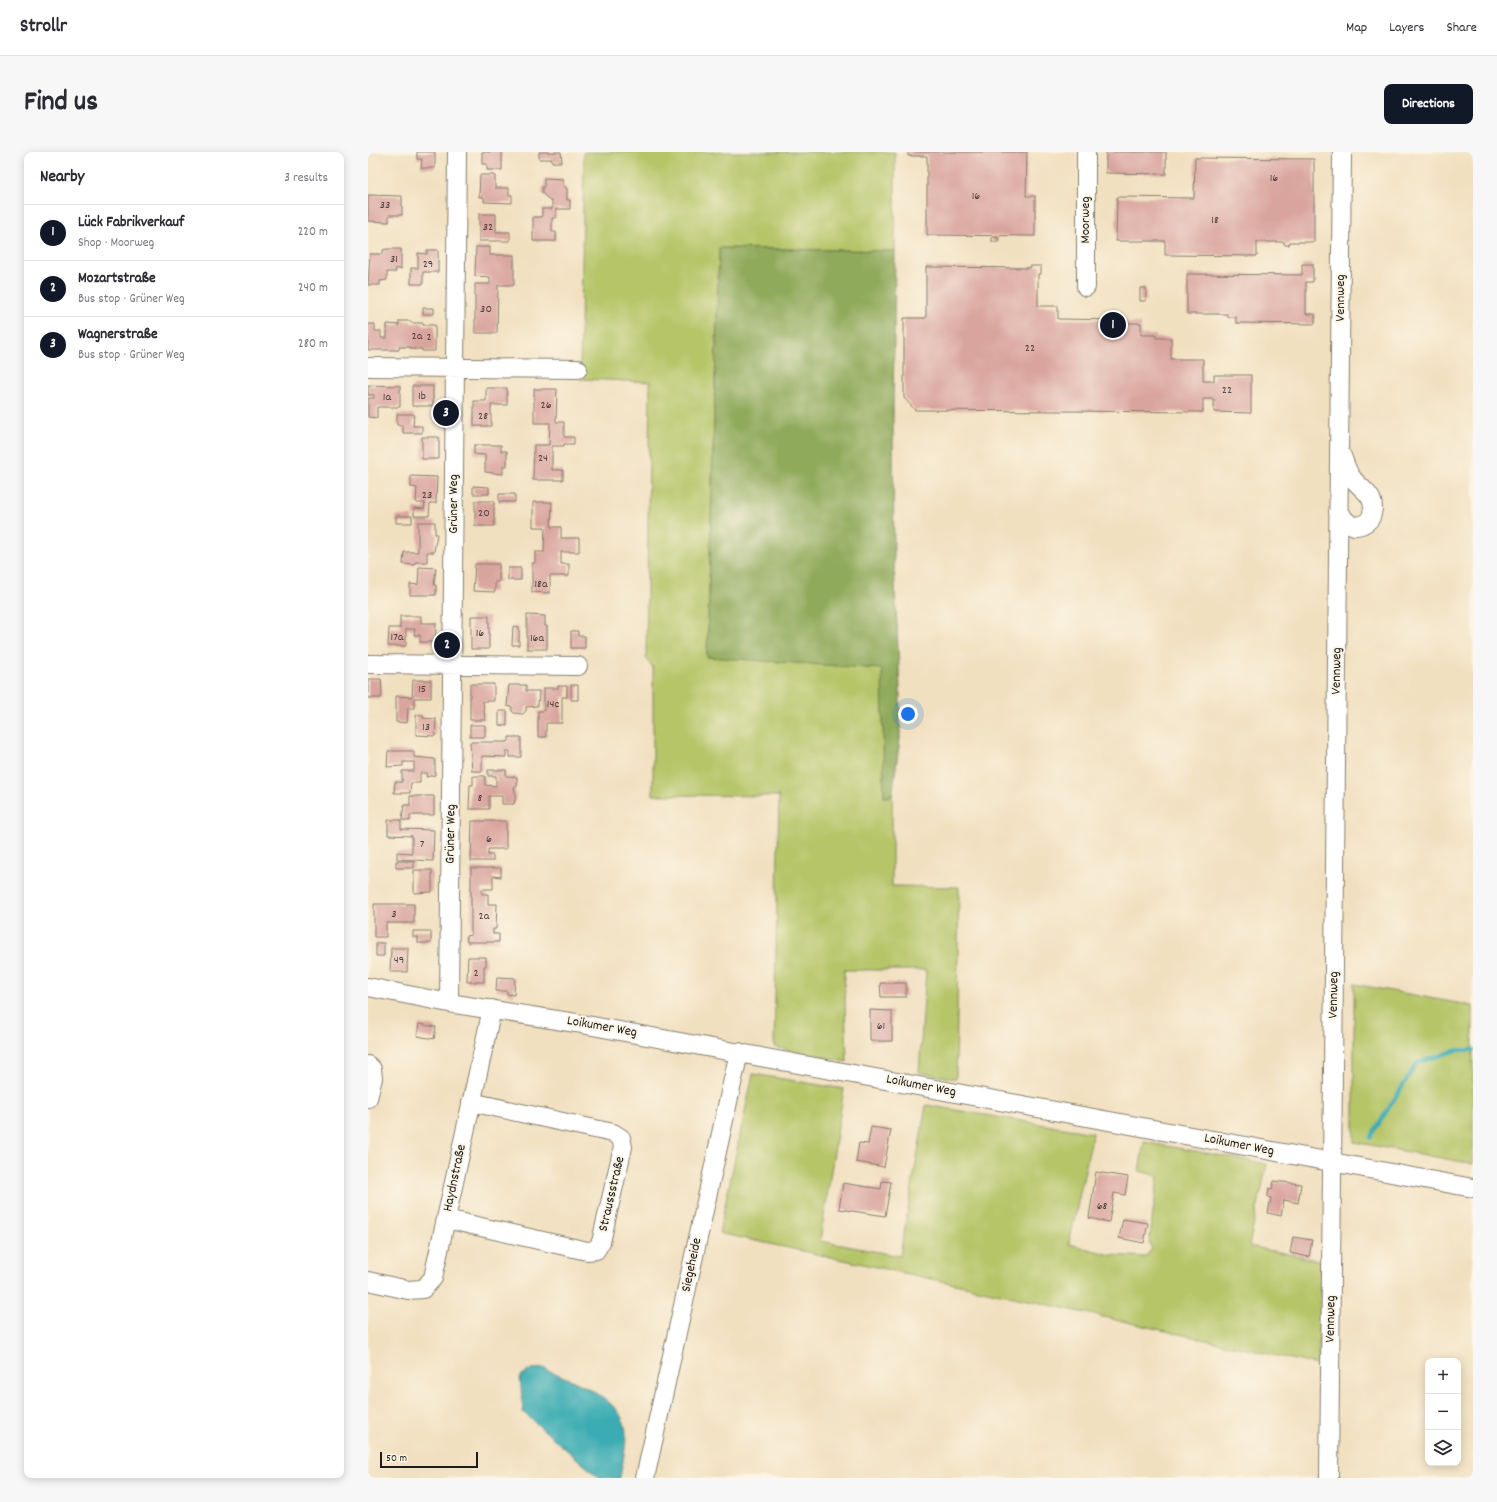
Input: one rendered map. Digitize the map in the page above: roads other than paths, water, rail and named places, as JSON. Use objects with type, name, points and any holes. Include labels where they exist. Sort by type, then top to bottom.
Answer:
[{"type":"street","name":"Grüner Weg","points":[[449,1003],[454,665],[457,152]]},
{"type":"street","name":"Moorweg","points":[[1086,152],[1086,287]]},
{"type":"street","name":"Vennweg","points":[[1329,1478],[1342,152]]},
{"type":"street","points":[[368,367],[578,369]]},
{"type":"street","name":"Vennweg","points":[[1338,512],[1355,526],[1363,524],[1370,520],[1373,503],[1368,494],[1353,479],[1348,471],[1339,444]]},
{"type":"street","points":[[368,664],[578,666]]},
{"type":"street","name":"Loikumer Weg","points":[[368,987],[449,1003],[492,1009],[739,1052],[1473,1188]]},
{"type":"street","name":"Haydnstraße","points":[[368,1281],[408,1290],[422,1289],[433,1278],[492,1009]]},
{"type":"street","name":"Siegeheide","points":[[646,1478],[739,1052]]},
{"type":"street","points":[[368,1065],[372,1070],[373,1078],[368,1098]]},
{"type":"street","name":"Straussstraße","points":[[446,1219],[587,1251],[596,1250],[601,1242],[622,1147],[621,1138],[613,1133],[471,1102]]},
{"type":"water","points":[[543,1368],[568,1378],[595,1392],[617,1411],[624,1422],[626,1435],[625,1451],[620,1478],[599,1478],[523,1412],[520,1376],[532,1369]]},
{"type":"waterway","points":[[1370,1138],[1417,1063],[1457,1050],[1473,1050]]},
{"type":"place","name":"Lück Fabrikverkauf","points":[[1113,325]]},
{"type":"place","name":"Wagnerstraße","points":[[446,413]]},
{"type":"place","name":"Mozartstraße","points":[[447,645]]}]
